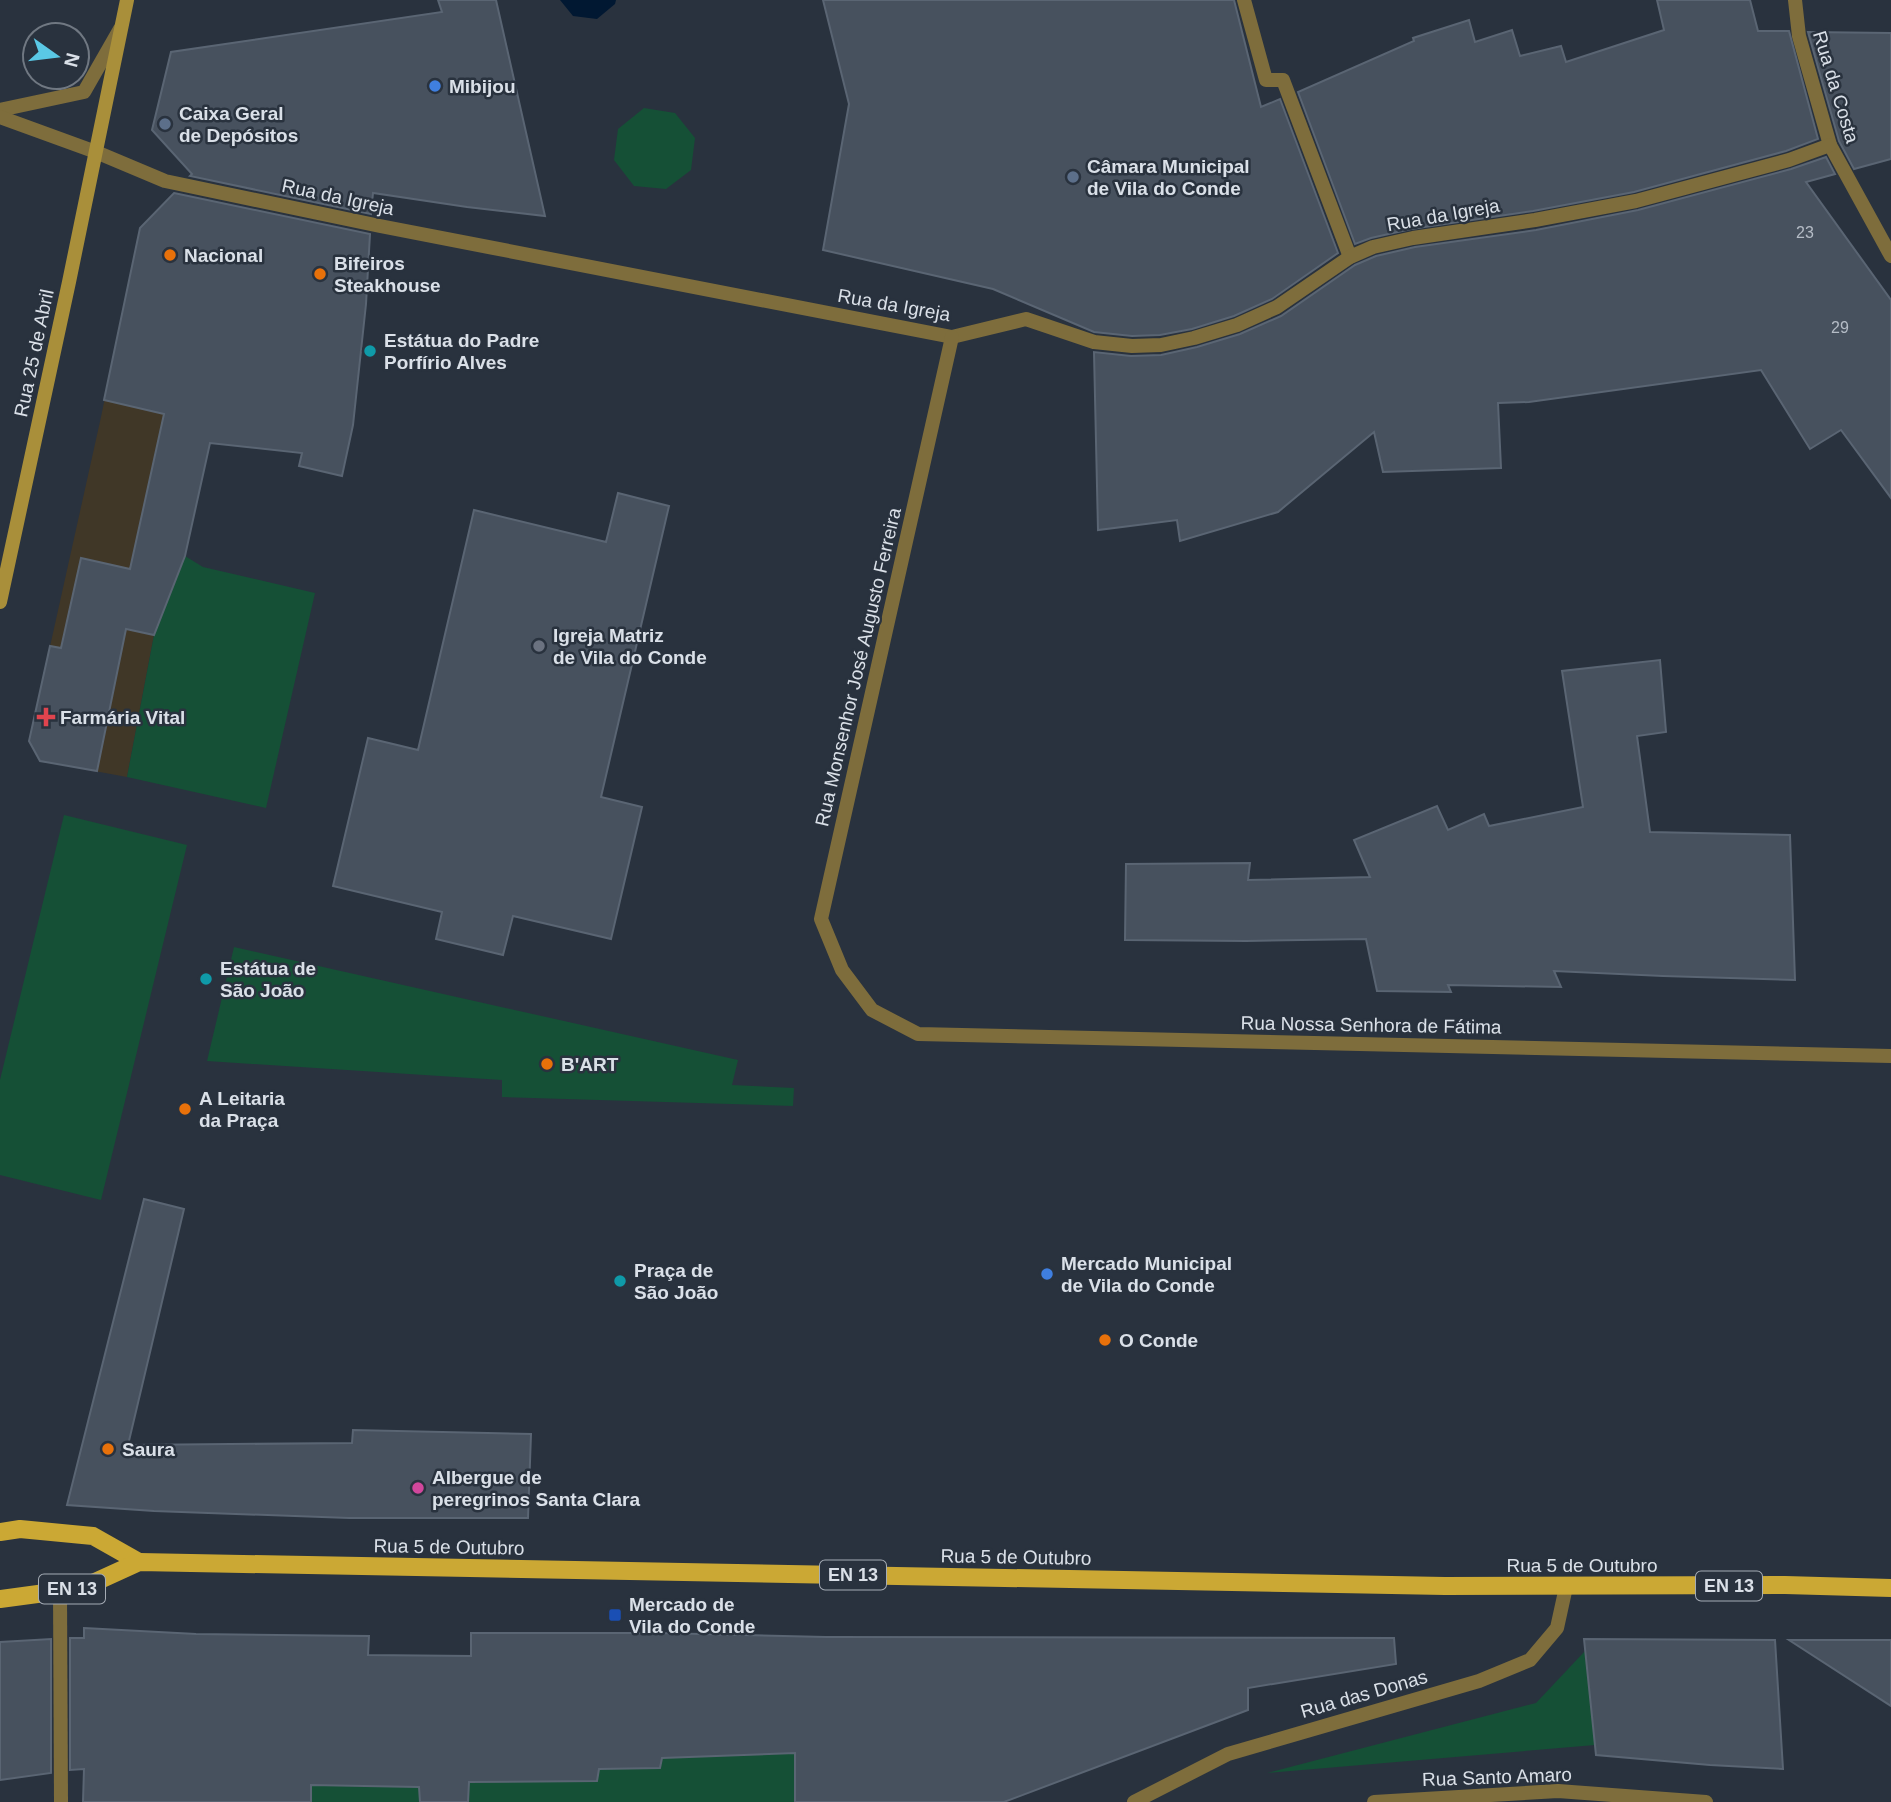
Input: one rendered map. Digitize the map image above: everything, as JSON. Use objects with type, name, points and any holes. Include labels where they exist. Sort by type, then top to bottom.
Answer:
[{"type":"main road","name":"Rua 5 de Outubro","points":[[0,1532],[20,1529],[93,1536],[139,1562]]},
{"type":"main road","name":"Rua 5 de Outubro","points":[[0,1600],[82,1588],[139,1562],[1445,1586],[1891,1587]]},
{"type":"street","name":"Rua 25 de Abril","points":[[0,602],[127,0]]},
{"type":"street","points":[[1244,0],[1266,80],[1283,79],[1350,257]]},
{"type":"street","name":"Rua da Costa","points":[[1795,0],[1799,36],[1830,145],[1891,256]]},
{"type":"street","points":[[0,110],[84,92],[121,28]]},
{"type":"street","name":"Rua da Igreja","points":[[0,117],[165,181],[380,226],[952,337],[1026,319],[1094,342],[1132,346],[1161,345],[1237,325],[1277,307],[1350,257],[1373,247],[1636,201],[1777,164],[1830,145]]},
{"type":"street","name":"Rua Monsenhor José Augusto Ferreira","points":[[862,998],[842,970],[821,919],[952,337]]},
{"type":"street","name":"Rua Nossa Senhora de Fátima","points":[[862,998],[872,1010],[918,1034],[1891,1056]]},
{"type":"street","points":[[0,1522],[20,1529]]},
{"type":"street","name":"Rua das Donas","points":[[1134,1802],[1228,1754],[1479,1681],[1530,1660],[1557,1628],[1566,1587]]},
{"type":"street","points":[[60,1591],[61,1802]]},
{"type":"street","name":"Rua Santo Amaro","points":[[1374,1802],[1558,1791],[1706,1802]]},
{"type":"shaded area","points":[[158,209],[245,226],[199,492],[185,556],[154,635],[127,777],[40,761],[29,741],[140,228]]},
{"type":"green space","points":[[644,108],[675,113],[695,138],[691,170],[666,189],[634,186],[614,160],[618,129]]},
{"type":"green space","points":[[185,556],[203,567],[315,593],[266,808],[127,777],[154,635]]},
{"type":"green space","points":[[64,815],[187,845],[101,1200],[0,1175],[0,1080]]},
{"type":"green space","points":[[234,947],[738,1060],[732,1085],[794,1088],[793,1106],[502,1097],[502,1080],[207,1061]]},
{"type":"green space","points":[[1585,1651],[1595,1745],[1267,1773],[1536,1703]]},
{"type":"green space","points":[[368,1731],[419,1787],[420,1802],[311,1802],[252,1798]]},
{"type":"green space","points":[[795,1748],[795,1802],[468,1802],[469,1782],[597,1781],[599,1769],[659,1768],[662,1758]]},
{"type":"water","points":[[560,0],[616,0],[615,4],[597,19],[573,16]]},
{"type":"building","points":[[438,0],[496,0],[545,216],[373,193],[371,214],[190,176],[192,174],[152,130],[171,52],[442,12]]},
{"type":"building","name":"Câmara Municipal de Vila do Conde","points":[[823,0],[1234,0],[1261,107],[1280,99],[1338,253],[1272,299],[1234,316],[1192,329],[1160,335],[1132,336],[1094,332],[993,289],[823,250],[849,104]]},
{"type":"building","points":[[1657,0],[1750,0],[1758,31],[1789,31],[1818,139],[1786,151],[1634,192],[1533,211],[1411,229],[1355,244],[1298,92],[1414,41],[1413,38],[1469,20],[1475,42],[1512,30],[1520,56],[1561,46],[1566,62],[1664,30]]},
{"type":"building","points":[[1808,32],[1891,33],[1891,159],[1854,169],[1839,141]]},
{"type":"building","points":[[1826,157],[1835,174],[1806,182],[1891,300],[1891,498],[1841,430],[1810,449],[1761,370],[1529,402],[1498,403],[1501,468],[1383,472],[1374,432],[1278,512],[1180,541],[1177,520],[1098,530],[1094,352],[1131,356],[1161,355],[1197,347],[1240,334],[1281,316],[1355,265],[1376,256],[1415,247],[1536,230],[1638,210]]},
{"type":"building","points":[[174,193],[370,234],[366,304],[353,425],[342,476],[299,466],[302,453],[210,443],[185,556],[154,635],[126,629],[97,771],[40,761],[29,741],[50,646],[61,648],[81,558],[130,569],[164,414],[104,400],[140,228]]},
{"type":"building","name":"Igreja Matriz de Vila do Conde","points":[[618,493],[669,506],[601,797],[642,807],[611,939],[513,916],[503,955],[436,939],[442,912],[333,886],[368,738],[418,750],[474,510],[606,542]]},
{"type":"building","points":[[1660,660],[1666,732],[1637,736],[1650,832],[1790,835],[1795,980],[1554,971],[1561,987],[1448,985],[1451,992],[1377,991],[1366,939],[1125,940],[1126,864],[1250,863],[1248,880],[1370,877],[1354,840],[1437,806],[1448,830],[1484,814],[1489,826],[1583,807],[1562,671]]},
{"type":"building","points":[[144,1199],[184,1209],[128,1445],[352,1443],[353,1430],[531,1434],[528,1518],[349,1518],[67,1505]]},
{"type":"building","points":[[84,1628],[196,1634],[369,1636],[368,1655],[471,1656],[471,1633],[1394,1638],[1396,1664],[1248,1688],[1248,1710],[1004,1802],[795,1802],[795,1753],[662,1758],[660,1768],[599,1769],[597,1781],[469,1782],[468,1802],[420,1802],[419,1787],[311,1785],[311,1802],[83,1802],[84,1769],[70,1770],[70,1638],[84,1638]]},
{"type":"building","points":[[51,1639],[51,1773],[0,1780],[0,1642]]},
{"type":"building","points":[[1584,1639],[1775,1640],[1783,1769],[1596,1755]]},
{"type":"building","points":[[1789,1640],[1891,1640],[1891,1706]]},
{"type":"place","name":"Mibijou","points":[[435,86]]},
{"type":"place","name":"Caixa Geral de Depósitos","points":[[165,124]]},
{"type":"place","name":"Câmara Municipal de Vila do Conde","points":[[1073,177]]},
{"type":"place","name":"Nacional","points":[[170,255]]},
{"type":"place","name":"Bifeiros Steakhouse","points":[[320,274]]},
{"type":"place","name":"Estátua do Padre Porfírio Alves","points":[[370,351]]},
{"type":"place","name":"Igreja Matriz de Vila do Conde","points":[[539,646]]},
{"type":"place","name":"Farmária Vital","points":[[46,717]]},
{"type":"place","name":"Estátua de São João","points":[[206,979]]},
{"type":"place","name":"B'ART","points":[[547,1064]]},
{"type":"place","name":"A Leitaria da Praça","points":[[185,1109]]},
{"type":"place","name":"Mercado Municipal de Vila do Conde","points":[[1047,1274]]},
{"type":"place","name":"Praça de São João","points":[[620,1281]]},
{"type":"place","name":"O Conde","points":[[1105,1340]]},
{"type":"place","name":"Saura","points":[[108,1449]]},
{"type":"place","name":"Albergue de peregrinos Santa Clara","points":[[418,1488]]},
{"type":"place","name":"Mercado de Vila do Conde","points":[[615,1615]]}]
